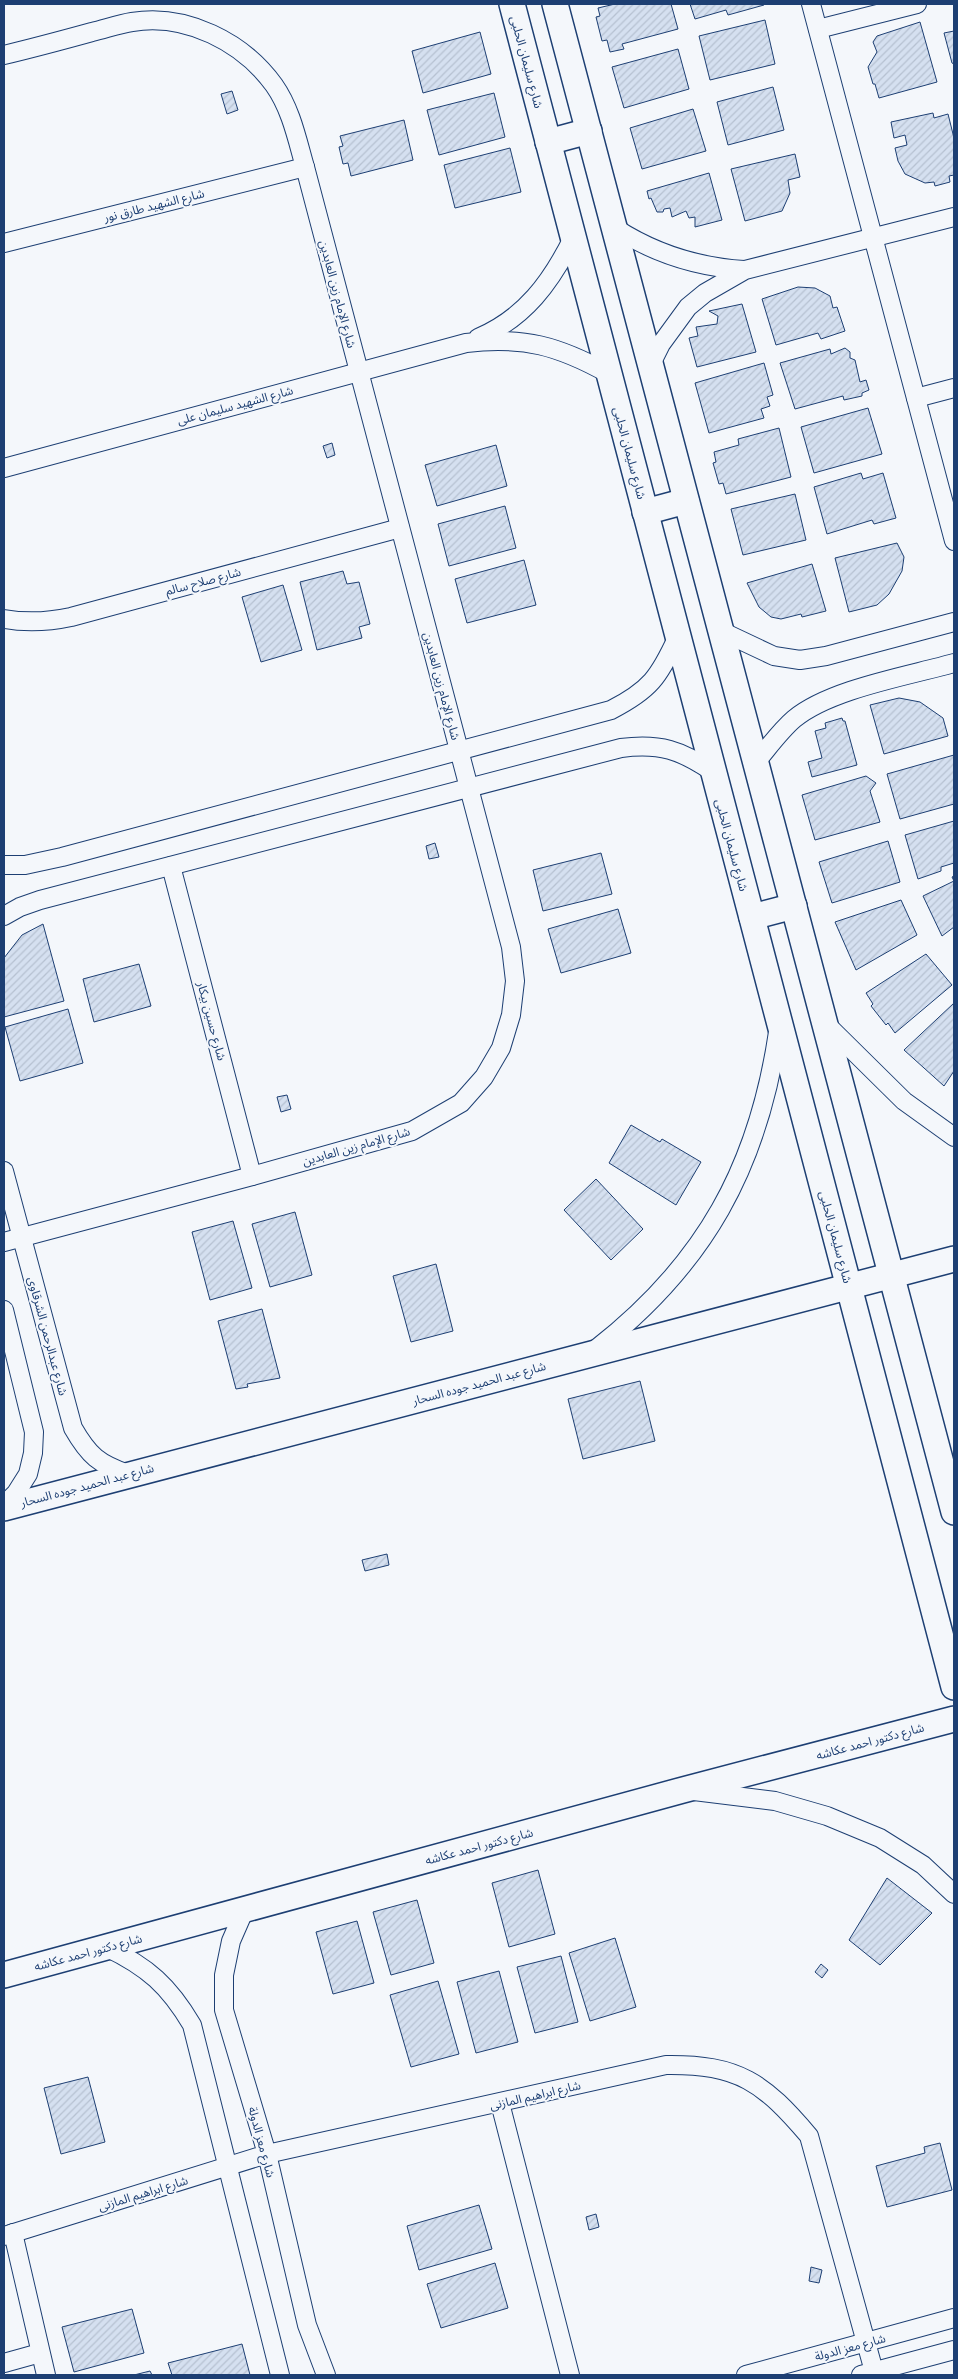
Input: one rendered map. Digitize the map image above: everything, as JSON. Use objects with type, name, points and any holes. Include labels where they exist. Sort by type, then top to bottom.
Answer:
[{"type":"street","name":"شارع سليمان الحلبى","points":[[512,4],[779,1026],[954,1686]]},
{"type":"street","points":[[555,4],[954,1512]]},
{"type":"street","points":[[812,4],[954,541]]},
{"type":"street","points":[[818,29],[917,4]]},
{"type":"street","name":"شارع الإمام زين العابدين","points":[[4,55],[133,22],[163,21],[193,27],[222,38],[251,59],[275,86],[292,118],[305,166],[511,946],[514,981],[511,1015],[501,1048],[484,1077],[461,1103],[412,1131],[4,1242]]},
{"type":"street","points":[[548,142],[589,131]]},
{"type":"street","name":"شارع الشهيد طارق نور","points":[[4,243],[305,166]]},
{"type":"street","points":[[651,364],[661,344],[688,307],[712,288],[745,270],[954,216]]},
{"type":"street","points":[[615,228],[634,241],[676,259],[714,268],[745,270]]},
{"type":"street","name":"شارع الشهيد سليمان على","points":[[466,344],[494,331],[520,314],[542,292],[559,266],[573,238]]},
{"type":"street","name":"شارع الشهيد سليمان على","points":[[4,468],[466,344],[496,340],[525,341],[582,359],[609,374]]},
{"type":"street","points":[[916,398],[954,388]]},
{"type":"street","points":[[645,512],[686,501]]},
{"type":"street","name":"شارع صلاح سالم","points":[[4,619],[21,622],[46,622],[71,617],[400,528]]},
{"type":"street","points":[[721,631],[774,656],[800,660],[826,656],[954,622]]},
{"type":"street","points":[[4,866],[25,865],[62,857],[611,710],[635,698],[654,680],[678,638]]},
{"type":"street","points":[[756,762],[794,719],[815,704],[839,695],[954,664]]},
{"type":"street","points":[[4,916],[20,907],[40,900],[621,748],[645,745],[669,748],[692,758],[713,772]]},
{"type":"street","name":"شارع حسين بيكار","points":[[171,866],[252,1176]]},
{"type":"street","points":[[752,917],[794,906]]},
{"type":"street","points":[[825,1023],[904,1101],[954,1138]]},
{"type":"street","points":[[590,1354],[626,1326],[661,1291],[692,1253],[719,1212],[741,1168],[759,1123],[772,1075],[779,1026]]},
{"type":"street","name":"شارع عبدالرحمن الشرقاوى","points":[[4,1171],[73,1428],[85,1450],[98,1461],[105,1466],[128,1474]]},
{"type":"street","name":"شارع عبد الحميد جوده السحار","points":[[4,1506],[954,1259]]},
{"type":"street","points":[[4,1310],[34,1432],[33,1454],[28,1474],[16,1493],[4,1506]]},
{"type":"street","name":"شارع دكتور احمد عكاشه","points":[[4,1974],[683,1790],[954,1719]]},
{"type":"street","points":[[683,1790],[775,1801],[827,1816],[880,1838],[922,1865],[954,1894]]},
{"type":"street","name":"شارع معز الدولة","points":[[245,1909],[231,1941],[224,1975],[224,2010],[266,2154],[307,2325],[326,2375]]},
{"type":"street","points":[[106,1947],[133,1960],[157,1978],[177,2000],[192,2025],[280,2375]]},
{"type":"street","name":"شارع ابراهيم المازنى","points":[[8,2234],[266,2154],[666,2065],[699,2064],[731,2072],[761,2087],[786,2108],[810,2136],[866,2342],[870,2374]]},
{"type":"street","points":[[500,2103],[570,2375]]},
{"type":"street","points":[[8,2234],[46,2375]]},
{"type":"street","name":"شارع معز الدولة","points":[[746,2375],[954,2318]]},
{"type":"street","points":[[870,2374],[954,2350]]},
{"type":"street","points":[[4,2363],[40,2353]]},
{"type":"building","points":[[615,4],[671,4],[678,29],[622,44],[624,49],[610,52],[607,40],[602,41],[596,17],[600,16],[598,8]]},
{"type":"building","points":[[690,4],[764,5],[728,15],[726,10],[695,19]]},
{"type":"building","points":[[765,20],[775,64],[710,80],[699,36]]},
{"type":"building","points":[[920,22],[937,82],[879,98],[868,67],[877,52],[873,42],[877,36]]},
{"type":"building","points":[[954,31],[954,64],[952,63],[944,33]]},
{"type":"building","points":[[480,32],[491,74],[423,93],[412,51]]},
{"type":"building","points":[[678,49],[689,89],[624,108],[612,67]]},
{"type":"building","points":[[773,87],[784,130],[728,145],[717,102]]},
{"type":"building","points":[[232,91],[238,110],[227,114],[221,94]]},
{"type":"building","points":[[494,93],[505,137],[439,155],[427,110]]},
{"type":"building","points":[[693,109],[706,151],[642,169],[630,128]]},
{"type":"building","points":[[933,113],[934,118],[948,114],[954,138],[954,175],[949,176],[950,182],[935,186],[934,182],[925,183],[905,174],[898,161],[895,148],[907,145],[905,135],[894,138],[891,122]]},
{"type":"building","points":[[404,120],[413,160],[351,176],[348,163],[343,164],[339,147],[343,146],[340,136]]},
{"type":"building","points":[[510,148],[521,192],[455,208],[444,165]]},
{"type":"building","points":[[795,154],[800,177],[788,180],[790,193],[782,211],[745,221],[731,169]]},
{"type":"building","points":[[709,173],[722,220],[695,227],[695,217],[689,218],[686,211],[672,217],[670,208],[664,209],[663,212],[657,212],[651,198],[649,199],[647,191]]},
{"type":"building","points":[[798,287],[815,288],[830,296],[833,308],[837,307],[845,331],[821,339],[818,333],[776,345],[762,299]]},
{"type":"building","points":[[742,304],[756,352],[697,367],[689,338],[698,336],[696,327],[717,324],[718,316],[709,311]]},
{"type":"building","points":[[845,348],[850,352],[850,358],[855,360],[860,382],[866,380],[869,390],[862,393],[862,396],[844,400],[843,396],[795,409],[780,363],[830,349],[831,354]]},
{"type":"building","points":[[764,363],[773,395],[767,397],[770,406],[761,409],[764,418],[709,433],[695,383]]},
{"type":"building","points":[[868,408],[882,454],[814,473],[801,427]]},
{"type":"building","points":[[779,428],[791,477],[726,494],[723,483],[719,484],[713,463],[716,462],[714,452],[739,445],[738,439]]},
{"type":"building","points":[[332,443],[335,455],[327,458],[323,446]]},
{"type":"building","points":[[496,445],[507,486],[437,506],[425,465]]},
{"type":"building","points":[[861,473],[863,479],[883,473],[896,518],[874,524],[872,520],[827,534],[814,487]]},
{"type":"building","points":[[795,494],[806,540],[743,555],[731,509]]},
{"type":"building","points":[[505,506],[516,548],[449,566],[438,524]]},
{"type":"building","points":[[897,543],[904,557],[902,571],[889,594],[877,605],[849,612],[835,558]]},
{"type":"building","points":[[524,560],[536,605],[467,623],[455,579]]},
{"type":"building","points":[[812,564],[826,611],[802,617],[801,614],[781,619],[771,617],[759,607],[747,583]]},
{"type":"building","points":[[343,571],[347,584],[359,582],[370,624],[359,627],[362,638],[317,650],[300,582]]},
{"type":"building","points":[[283,585],[302,650],[261,662],[242,597]]},
{"type":"building","points":[[899,698],[920,702],[943,718],[948,736],[884,754],[870,705]]},
{"type":"building","points":[[842,718],[845,721],[857,765],[812,777],[808,762],[822,758],[815,731],[826,728],[825,723]]},
{"type":"building","points":[[954,755],[954,804],[900,819],[887,774]]},
{"type":"building","points":[[866,776],[876,783],[870,791],[880,822],[815,840],[802,795]]},
{"type":"building","points":[[954,821],[954,863],[941,867],[941,871],[918,879],[905,835]]},
{"type":"building","points":[[888,841],[900,882],[832,903],[819,862]]},
{"type":"building","points":[[435,843],[439,857],[429,859],[426,846]]},
{"type":"building","points":[[601,853],[612,894],[543,911],[533,870]]},
{"type":"building","points":[[954,881],[954,927],[942,936],[923,896]]},
{"type":"building","points":[[901,900],[917,935],[856,970],[835,922]]},
{"type":"building","points":[[618,909],[631,953],[561,973],[548,929]]},
{"type":"building","points":[[43,924],[64,1001],[4,1017],[4,958],[22,935]]},
{"type":"building","points":[[926,954],[952,985],[895,1033],[871,1006],[873,1004],[866,993]]},
{"type":"building","points":[[139,964],[151,1006],[94,1022],[83,979]]},
{"type":"building","points":[[954,1003],[954,1071],[944,1086],[904,1050]]},
{"type":"building","points":[[68,1009],[83,1063],[20,1081],[5,1027]]},
{"type":"building","points":[[287,1095],[291,1109],[281,1112],[277,1097]]},
{"type":"building","points":[[631,1125],[660,1142],[662,1139],[701,1162],[676,1205],[609,1163]]},
{"type":"building","points":[[596,1179],[643,1229],[611,1260],[564,1210]]},
{"type":"building","points":[[295,1212],[312,1275],[270,1287],[252,1224]]},
{"type":"building","points":[[233,1221],[252,1288],[210,1300],[192,1232]]},
{"type":"building","points":[[436,1264],[453,1331],[411,1342],[393,1276]]},
{"type":"building","points":[[262,1309],[280,1378],[247,1384],[248,1387],[236,1389],[218,1321]]},
{"type":"building","points":[[640,1381],[655,1441],[583,1459],[568,1399]]},
{"type":"building","points":[[387,1554],[389,1565],[365,1571],[362,1560]]},
{"type":"building","points":[[538,1870],[555,1934],[509,1947],[492,1883]]},
{"type":"building","points":[[887,1878],[932,1913],[880,1965],[849,1940]]},
{"type":"building","points":[[417,1900],[434,1963],[391,1975],[373,1912]]},
{"type":"building","points":[[357,1921],[374,1983],[333,1994],[316,1932]]},
{"type":"building","points":[[615,1938],[636,2007],[590,2021],[569,1953]]},
{"type":"building","points":[[561,1956],[578,2022],[535,2033],[517,1967]]},
{"type":"building","points":[[821,1964],[828,1970],[822,1978],[815,1972]]},
{"type":"building","points":[[499,1971],[518,2042],[476,2053],[457,1982]]},
{"type":"building","points":[[438,1981],[459,2054],[411,2067],[390,1995]]},
{"type":"building","points":[[88,2077],[105,2142],[61,2154],[44,2088]]},
{"type":"building","points":[[940,2143],[952,2190],[887,2207],[876,2166],[925,2153],[924,2147]]},
{"type":"building","points":[[479,2205],[492,2249],[419,2270],[407,2226]]},
{"type":"building","points":[[596,2214],[599,2227],[589,2230],[586,2217]]},
{"type":"building","points":[[495,2263],[508,2308],[441,2328],[427,2284]]},
{"type":"building","points":[[811,2267],[822,2270],[819,2283],[809,2281]]},
{"type":"building","points":[[132,2309],[144,2353],[74,2372],[62,2327]]},
{"type":"building","points":[[242,2344],[250,2375],[172,2375],[168,2363]]},
{"type":"building","points":[[150,2371],[152,2375],[134,2375]]}]
